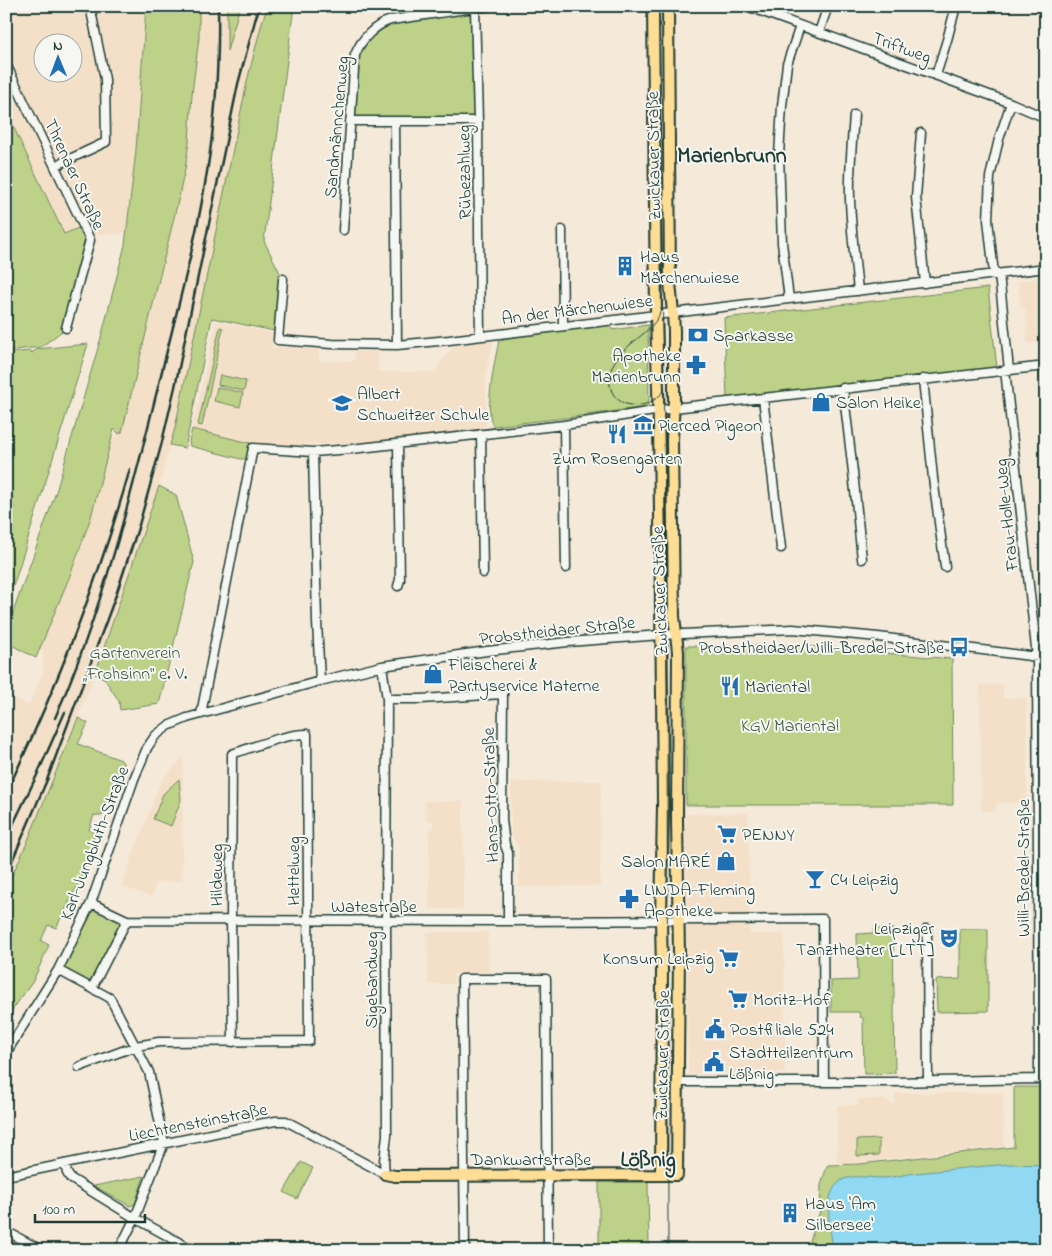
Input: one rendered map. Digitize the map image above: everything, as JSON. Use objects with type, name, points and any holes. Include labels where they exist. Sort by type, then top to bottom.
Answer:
[{"type":"main road","name":"Zwickauer Straße","points":[[653,6],[662,635],[661,1174]]},
{"type":"main road","name":"Zwickauer Straße","points":[[668,6],[670,283],[674,313],[672,440],[674,616],[678,662],[677,819],[679,920],[677,1175]]},
{"type":"main road","name":"Dankwartstraße","points":[[385,1174],[395,1176],[677,1175]]},
{"type":"street","points":[[55,166],[106,142],[105,79],[90,6]]},
{"type":"street","name":"Sandmännchenweg","points":[[343,230],[355,55],[361,44],[374,29],[384,22],[487,6]]},
{"type":"street","name":"Triftweg","points":[[747,6],[1011,103],[1046,118]]},
{"type":"street","points":[[819,32],[828,6]]},
{"type":"street","points":[[936,75],[956,6]]},
{"type":"street","name":"Rübezahlweg","points":[[475,8],[480,336]]},
{"type":"street","points":[[789,299],[782,243],[779,155],[787,64],[800,26]]},
{"type":"street","name":"Threnaer Straße","points":[[6,64],[90,240],[66,328]]},
{"type":"street","points":[[1007,370],[988,220],[990,177],[1011,103]]},
{"type":"street","points":[[854,115],[850,197],[858,291]]},
{"type":"street","points":[[350,121],[478,121]]},
{"type":"street","points":[[395,121],[397,345]]},
{"type":"street","points":[[921,133],[916,197],[925,283]]},
{"type":"street","points":[[562,230],[564,326]]},
{"type":"street","name":"An der Märchenwiese","points":[[283,279],[278,340],[332,344],[397,345],[1046,268]]},
{"type":"street","points":[[200,714],[253,448],[314,452],[398,444],[564,425],[674,408],[1046,366]]},
{"type":"street","name":"Frau-Holle-Weg","points":[[1007,370],[1037,657]]},
{"type":"street","points":[[923,380],[933,478],[945,567]]},
{"type":"street","points":[[843,388],[862,560]]},
{"type":"street","points":[[763,398],[781,548]]},
{"type":"street","points":[[564,425],[566,568]]},
{"type":"street","points":[[481,434],[483,573]]},
{"type":"street","points":[[398,444],[400,580],[398,586]]},
{"type":"street","points":[[314,452],[320,681]]},
{"type":"street","name":"Probstheidaer Straße","points":[[168,726],[200,714],[382,666],[558,643],[677,634],[794,629],[878,637],[1046,658]]},
{"type":"street","name":"Willi-Bredel-Straße","points":[[1037,657],[1042,750],[1042,1080]]},
{"type":"street","name":"Sigebandweg","points":[[382,666],[387,699],[387,1135],[384,1161],[385,1174]]},
{"type":"street","name":"Hans-Otto-Straße","points":[[387,699],[503,694],[502,820],[505,845],[508,853],[508,921]]},
{"type":"street","name":"Karl-Jungbluth-Straße","points":[[6,1053],[58,970],[91,903],[134,778],[147,748],[155,736],[168,726]]},
{"type":"street","name":"Hettelweg","points":[[232,1042],[309,1041],[307,734],[276,740]]},
{"type":"street","name":"Hildeweg","points":[[232,1042],[232,754],[276,740]]},
{"type":"street","name":"Watestraße","points":[[91,903],[128,920],[661,921],[823,919],[824,1082]]},
{"type":"street","points":[[92,988],[128,920]]},
{"type":"street","points":[[927,929],[928,1081]]},
{"type":"street","points":[[58,970],[110,998],[149,1072],[164,1143],[135,1218],[119,1250]]},
{"type":"street","points":[[465,1250],[462,979],[546,979],[548,1250]]},
{"type":"street","points":[[80,1067],[136,1046],[158,1042],[232,1042]]},
{"type":"street","points":[[678,1082],[1042,1080]]},
{"type":"street","name":"Liechtensteinstraße","points":[[6,1176],[276,1121],[286,1121],[385,1174]]},
{"type":"street","points":[[65,1164],[70,1178],[135,1218],[193,1250]]},
{"type":"street","points":[[6,1231],[41,1250]]},
{"type":"shaded area","points":[[6,6],[145,6],[136,148],[126,233],[92,235],[87,224],[64,235],[6,110],[6,60],[8,59],[6,55]]},
{"type":"shaded area","points":[[199,6],[227,6],[227,48],[240,6],[268,6],[248,77],[175,428],[159,486],[88,691],[26,845],[6,889],[6,697],[7,695],[29,705],[43,671],[42,641],[71,573],[91,517],[111,439],[122,432],[185,169],[199,37]]},
{"type":"shaded area","points":[[1046,277],[1046,341],[1027,344],[1025,308],[1021,308],[1018,281]]},
{"type":"shaded area","name":"Albert Schweitzer Schule","points":[[216,322],[274,333],[272,347],[319,348],[319,361],[354,361],[355,351],[378,351],[378,372],[437,372],[437,367],[455,345],[494,340],[486,378],[486,427],[355,443],[286,445],[250,443],[246,459],[190,446],[189,442]]},
{"type":"shaded area","points":[[1003,684],[1003,698],[1027,698],[1027,803],[996,804],[996,811],[981,811],[980,685]]},
{"type":"shaded area","points":[[183,757],[182,881],[156,882],[152,897],[121,886],[161,781]]},
{"type":"shaded area","points":[[601,781],[600,886],[519,887],[519,848],[511,836],[511,782]]},
{"type":"shaded area","points":[[425,801],[463,801],[463,909],[429,908],[429,829],[433,829],[433,821],[426,821]]},
{"type":"shaded area","name":"Moritz-Hof","points":[[748,813],[750,934],[784,934],[785,1073],[688,1074],[685,814]]},
{"type":"shaded area","points":[[427,932],[488,932],[489,972],[454,974],[454,984],[428,984]]},
{"type":"shaded area","points":[[895,1093],[1003,1093],[1004,1146],[837,1163],[837,1105],[858,1105],[858,1099],[883,1099],[889,1100],[890,1104],[895,1104]]},
{"type":"green space","points":[[146,6],[199,6],[199,37],[185,169],[122,432],[119,434],[114,429],[91,517],[71,573],[36,658],[6,642],[6,632],[56,492],[102,334],[125,245],[136,150]]},
{"type":"green space","points":[[227,6],[240,6],[227,51]]},
{"type":"green space","points":[[268,6],[294,6],[264,241],[283,279],[279,332],[212,318],[185,448],[170,445],[248,77]]},
{"type":"green space","points":[[475,8],[478,121],[350,121],[355,55],[379,26]]},
{"type":"green space","points":[[6,111],[64,234],[83,226],[90,240],[66,328],[41,347],[6,351]]},
{"type":"green space","points":[[988,288],[997,368],[727,399],[724,318]]},
{"type":"green space","points":[[610,325],[612,330],[648,325],[649,404],[645,407],[493,426],[490,397],[499,341],[507,338]]},
{"type":"green space","points":[[220,327],[223,328],[202,426],[198,425]]},
{"type":"green space","points":[[88,344],[13,587],[6,584],[6,353],[31,351],[32,353],[37,349]]},
{"type":"green space","points":[[1046,368],[1046,413],[1044,413],[1039,369]]},
{"type":"green space","points":[[220,375],[246,381],[244,391],[218,385]]},
{"type":"green space","points":[[217,387],[243,393],[240,407],[214,401]]},
{"type":"green space","points":[[192,429],[250,443],[248,457],[241,459],[190,446]]},
{"type":"green space","name":"Gartenverein „Frohsinn“ e. V.","points":[[159,486],[176,495],[194,562],[159,704],[120,710],[119,701],[104,678],[95,674]]},
{"type":"green space","name":"KGV Mariental","points":[[794,645],[952,659],[953,805],[686,805],[686,646]]},
{"type":"green space","points":[[78,718],[88,723],[78,744],[121,760],[126,768],[118,774],[102,816],[94,815],[89,830],[95,834],[81,879],[56,928],[48,925],[41,941],[49,945],[33,981],[6,1019],[6,889]]},
{"type":"green space","points":[[179,779],[181,800],[171,826],[153,819],[163,794]]},
{"type":"green space","points":[[91,903],[127,920],[92,988],[58,970]]},
{"type":"green space","points":[[874,929],[893,929],[895,1073],[864,1074],[863,1018],[860,1017],[859,1012],[831,1012],[831,981],[858,980],[857,934],[874,933]]},
{"type":"green space","points":[[960,929],[988,929],[988,1011],[937,1012],[936,980],[960,979]]},
{"type":"green space","points":[[1014,1087],[1046,1089],[1046,1250],[807,1250],[820,1211],[821,1185],[828,1165],[859,1164],[1014,1147]]},
{"type":"green space","points":[[879,1139],[879,1155],[857,1156],[857,1140]]},
{"type":"green space","points":[[301,1162],[313,1168],[297,1199],[284,1192]]},
{"type":"green space","points":[[144,1176],[135,1204],[130,1206],[94,1186]]},
{"type":"green space","points":[[599,1182],[648,1182],[649,1250],[599,1250]]},
{"type":"water","points":[[1011,1164],[1046,1165],[1046,1250],[833,1250],[829,1224],[830,1197],[833,1190],[842,1180],[853,1177],[886,1178],[916,1173]]},
{"type":"tram line","points":[[659,6],[667,686],[668,1250]]},
{"type":"tram line","points":[[661,308],[658,318],[652,326],[617,358],[612,366],[610,386],[614,395],[629,405],[649,403],[658,398],[665,389]]},
{"type":"railway","points":[[55,718],[72,678],[114,553],[138,468],[191,252],[213,131],[218,48],[218,6]]},
{"type":"railway","points":[[6,875],[47,780],[116,595],[139,525],[175,387],[238,84],[260,6]]},
{"type":"railway","points":[[6,793],[42,714],[75,634],[118,511],[130,469]]},
{"type":"railway","points":[[6,839],[65,712]]},
{"type":"place","name":"Haus Märchenwiese","points":[[625,266]]},
{"type":"place","name":"Sparkasse","points":[[698,335]]},
{"type":"place","name":"Apotheke Marienbrunn","points":[[696,365]]},
{"type":"place","name":"Salon Heike","points":[[821,402]]},
{"type":"place","name":"Albert Schweitzer Schule","points":[[342,403]]},
{"type":"place","name":"Pierced Pigeon","points":[[643,425]]},
{"type":"place","name":"Zum Rosengarten","points":[[617,434]]},
{"type":"place","name":"Probstheidaer/Willi-Bredel-Straße","points":[[959,647]]},
{"type":"place","name":"Fleischerei & Partyservice Materne","points":[[433,674]]},
{"type":"place","name":"Mariental","points":[[730,686]]},
{"type":"place","name":"PENNY","points":[[727,834]]},
{"type":"place","name":"Salon MARÉ","points":[[726,861]]},
{"type":"place","name":"C4 Leipzig","points":[[815,879]]},
{"type":"place","name":"LINDA-Fleming Apotheke","points":[[629,899]]},
{"type":"place","name":"Leipziger Tanztheater [LTT]","points":[[949,938]]},
{"type":"place","name":"Konsum Leipzig","points":[[729,958]]},
{"type":"place","name":"Moritz-Hof","points":[[738,999]]},
{"type":"place","name":"Postfiliale 524","points":[[715,1029]]},
{"type":"place","name":"Stadtteilzentrum Lößnig","points":[[714,1062]]},
{"type":"place","name":"Haus 'Am Silbersee'","points":[[790,1213]]},
{"type":"district","name":"Marienbrunn","points":[[732,154]]},
{"type":"district","name":"Lößnig","points":[[648,1158]]}]
